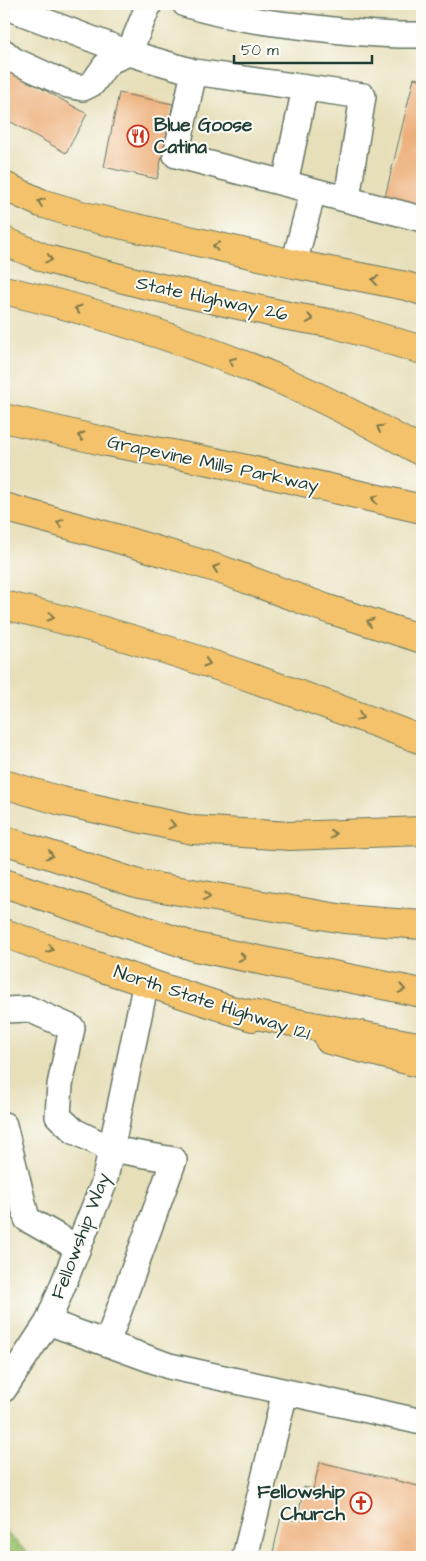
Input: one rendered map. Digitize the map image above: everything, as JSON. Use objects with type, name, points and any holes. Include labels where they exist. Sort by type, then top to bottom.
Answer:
[{"type":"main road","points":[[4,186],[41,202],[84,216],[422,291]]},
{"type":"main road","name":"State Highway 26","points":[[4,241],[47,259],[143,284],[288,316],[335,324],[422,350]]},
{"type":"main road","points":[[4,290],[137,327],[215,354],[282,380],[363,419],[422,452]]},
{"type":"main road","name":"Grapevine Mills Parkway","points":[[4,418],[107,442],[215,462],[422,509]]},
{"type":"main road","points":[[4,508],[112,537],[219,569],[324,608],[422,639]]},
{"type":"main road","points":[[4,604],[127,638],[227,669],[422,740]]},
{"type":"main road","points":[[4,784],[61,801],[193,830],[290,836],[422,831]]},
{"type":"main road","points":[[4,840],[139,884],[344,919],[422,925]]},
{"type":"main road","points":[[4,883],[195,947],[422,993]]},
{"type":"main road","name":"North State Highway 121","points":[[4,933],[230,1010],[345,1045],[422,1064]]},
{"type":"main road","points":[[230,1010],[422,1047]]},
{"type":"street","points":[[4,52],[13,60],[68,85],[83,88],[93,83],[105,66],[112,60],[129,53],[149,4]]},
{"type":"street","points":[[185,4],[246,19],[273,23],[337,31],[422,35]]},
{"type":"street","points":[[4,6],[129,53],[194,72],[363,96],[347,199]]},
{"type":"street","points":[[194,72],[176,154],[422,219]]},
{"type":"street","points":[[285,183],[305,88]]},
{"type":"street","points":[[294,264],[313,191]]},
{"type":"street","name":"Fellowship Way","points":[[4,1389],[48,1322],[104,1183],[146,982]]},
{"type":"street","points":[[4,1010],[29,1009],[72,1028],[60,1085],[58,1116],[74,1131],[112,1148],[174,1160],[106,1343]]},
{"type":"street","points":[[4,1124],[10,1171],[27,1219],[78,1248]]},
{"type":"street","points":[[48,1322],[169,1366],[422,1422]]},
{"type":"street","points":[[245,1557],[285,1392]]},
{"type":"green space","points":[[4,1530],[32,1557],[4,1557]]},
{"type":"building","points":[[4,67],[87,114],[66,153],[4,118]]},
{"type":"building","points":[[414,78],[422,80],[422,207],[385,197]]},
{"type":"building","name":"Blue Goose Catina","points":[[119,93],[173,104],[157,179],[104,167]]},
{"type":"building","name":"Fellowship Church","points":[[320,1462],[422,1487],[422,1557],[272,1557],[281,1517],[297,1521],[304,1487],[313,1489]]},
{"type":"place","name":"Blue Goose Catina","points":[[138,136]]},
{"type":"place","name":"Fellowship Church","points":[[361,1503]]}]
